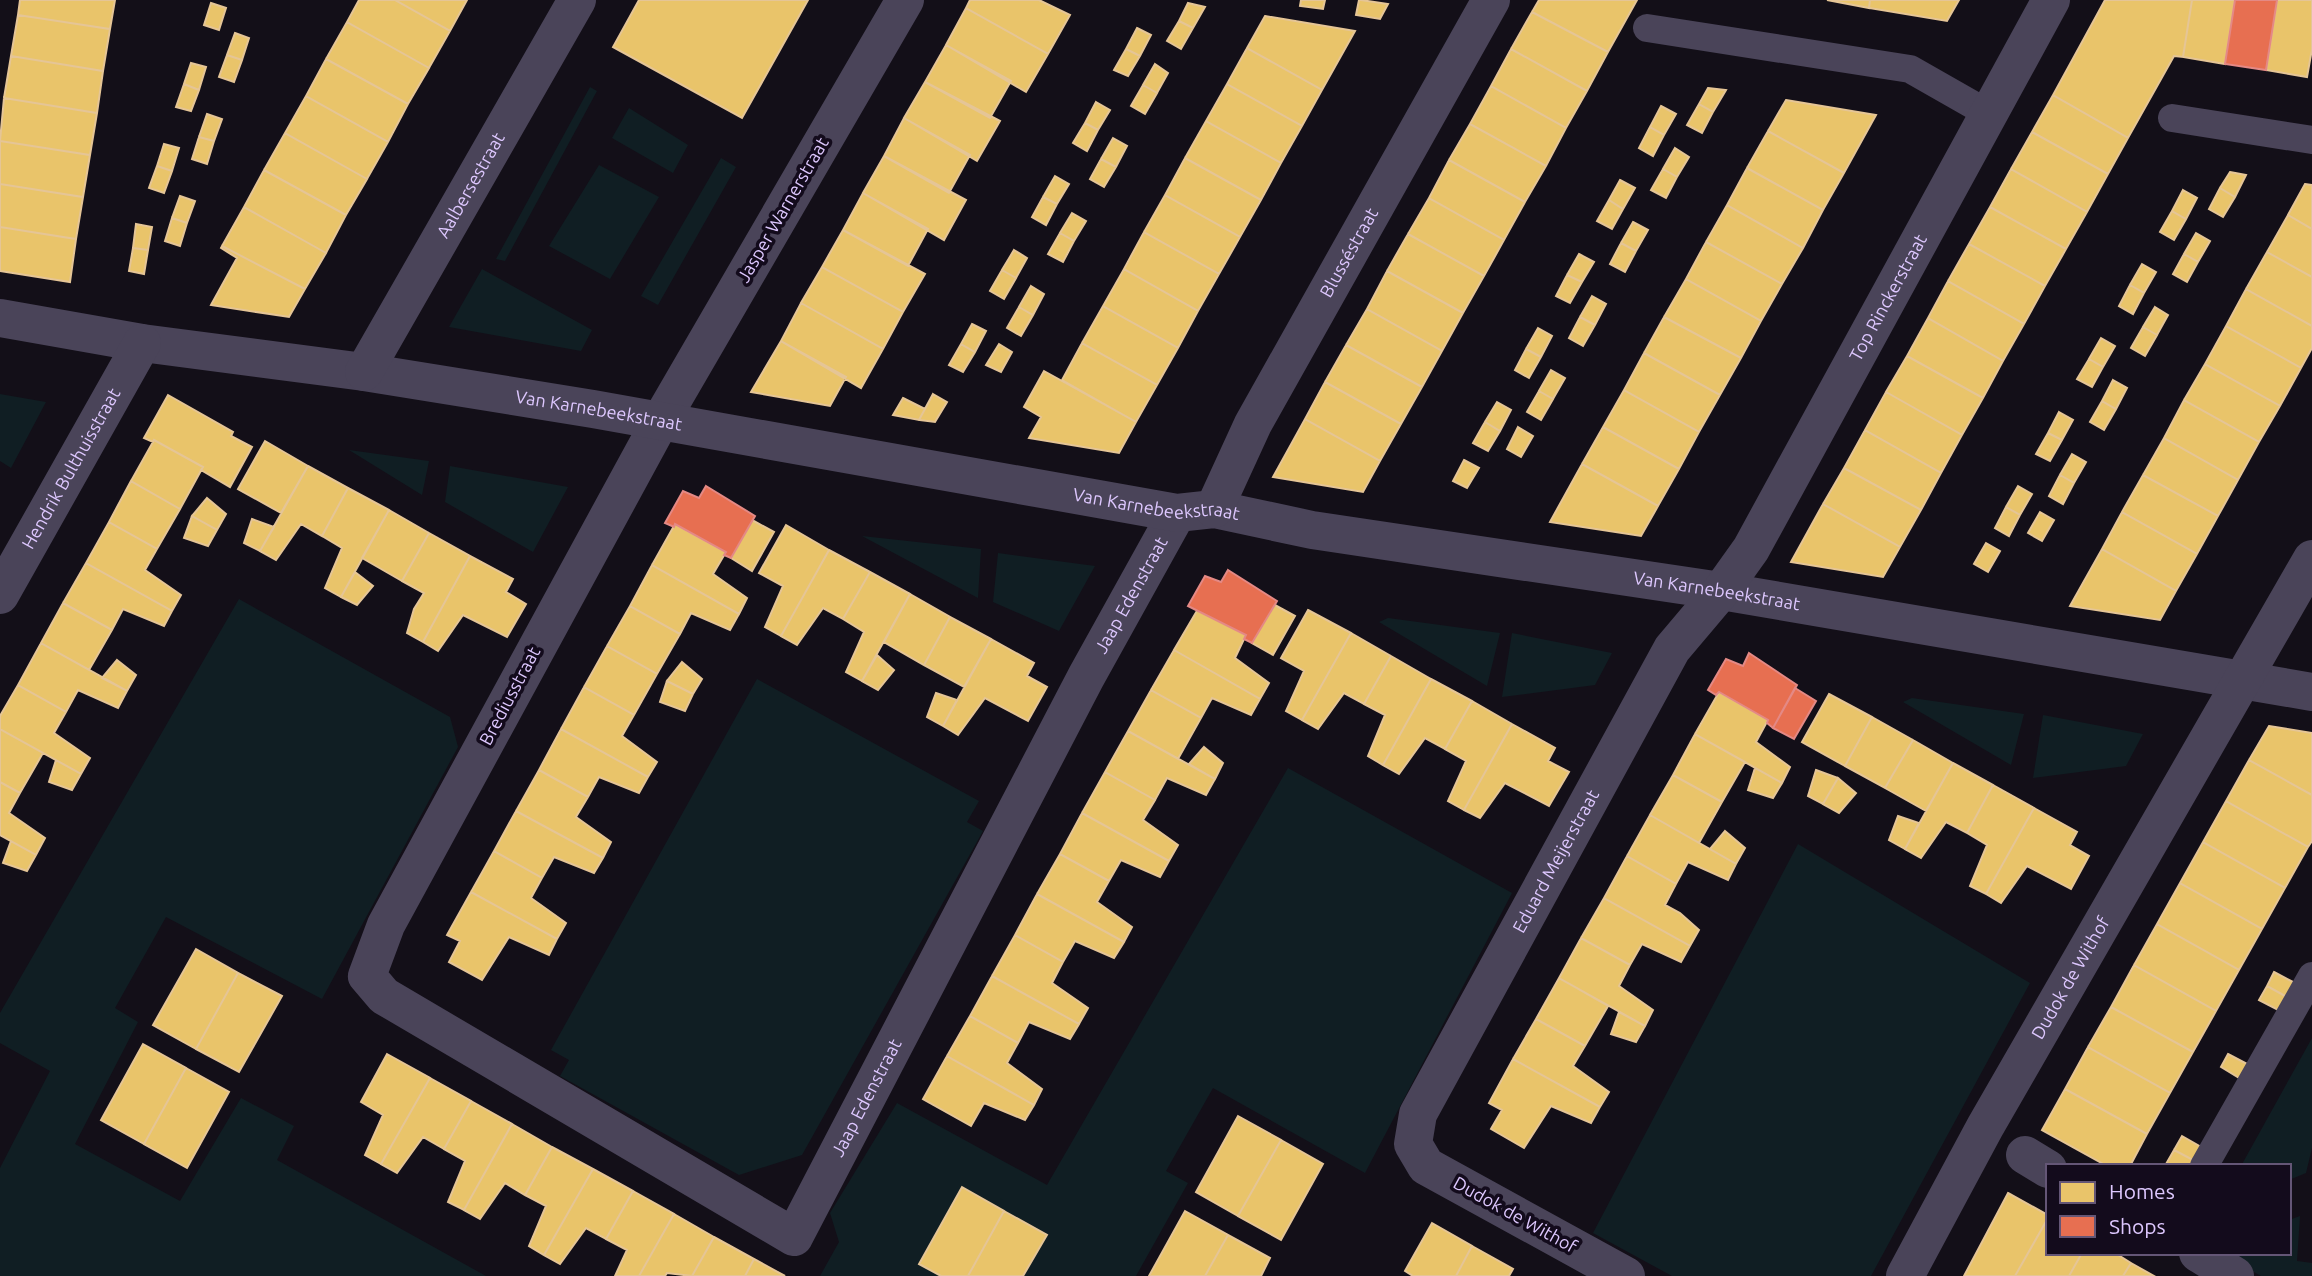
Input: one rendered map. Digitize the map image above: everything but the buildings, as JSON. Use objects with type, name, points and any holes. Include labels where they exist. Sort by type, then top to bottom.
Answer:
[{"type":"street","name":"Aalbersestraat","points":[[364,372],[577,0]]},
{"type":"street","name":"Jasper Warnerstraat","points":[[661,420],[905,0]]},
{"type":"street","name":"Blusséstraat","points":[[1214,509],[1253,424],[1491,0]]},
{"type":"street","name":"Top Rinckerstraat","points":[[1721,592],[1751,549],[2051,0]]},
{"type":"street","name":"Van Karnebeekstraat","points":[[0,318],[142,343],[364,372],[661,420],[1177,513],[1214,509],[1312,530],[1721,592],[2312,692]]},
{"type":"street","name":"Hendrik Bulthuisstraat","points":[[0,595],[142,343]]},
{"type":"street","name":"Brediusstraat","points":[[367,975],[386,925],[661,420]]},
{"type":"street","name":"Jaap Edenstraat","points":[[367,975],[384,996],[794,1237],[1086,677],[1177,513]]},
{"type":"street","name":"Dudok de Withof","points":[[1905,1276],[1985,1126],[2239,681],[2312,559]]},
{"type":"street","name":"Eduard Meijerstraat","points":[[1413,1144],[1418,1114],[1672,649],[1721,592]]},
{"type":"street","name":"Dudok de Withof","points":[[1413,1144],[1426,1166],[1626,1276]]},
{"type":"street","points":[[2201,1255],[2235,1276]]},
{"type":"lane","points":[[1647,28],[1910,69],[1989,114]]},
{"type":"lane","points":[[2172,118],[2312,140]]},
{"type":"lane","points":[[2205,1164],[2312,976]]},
{"type":"shaded area","points":[[590,87],[597,91],[505,261],[496,259]]},
{"type":"shaded area","points":[[629,108],[688,145],[673,173],[612,138]]},
{"type":"shaded area","points":[[721,158],[736,167],[658,305],[641,296]]},
{"type":"shaded area","points":[[599,165],[659,197],[610,279],[549,246]]},
{"type":"shaded area","points":[[482,269],[592,330],[581,351],[449,327]]},
{"type":"shaded area","points":[[0,394],[46,402],[11,468],[0,461]]},
{"type":"shaded area","points":[[349,450],[429,461],[422,495]]},
{"type":"shaded area","points":[[450,466],[568,487],[533,552],[445,502]]},
{"type":"shaded area","points":[[862,536],[981,549],[978,598]]},
{"type":"shaded area","points":[[998,553],[1095,566],[1059,631],[993,602]]},
{"type":"shaded area","points":[[239,599],[450,717],[458,747],[322,999],[166,917],[115,1008],[138,1022],[75,1144],[180,1201],[241,1098],[294,1126],[277,1160],[486,1276],[0,1276],[0,1168],[50,1071],[0,1043],[0,1013]]},
{"type":"shaded area","points":[[1388,618],[1500,633],[1487,686],[1379,622]]},
{"type":"shaded area","points":[[1512,633],[1612,653],[1595,685],[1502,697]]},
{"type":"shaded area","points":[[757,679],[979,801],[967,822],[983,831],[802,1155],[739,1175],[560,1076],[569,1060],[551,1050]]},
{"type":"shaded area","points":[[1912,698],[2024,714],[2011,765],[1903,702]]},
{"type":"shaded area","points":[[2043,715],[2143,734],[2126,766],[2033,778]]},
{"type":"shaded area","points":[[1288,768],[1512,893],[1365,1173],[1213,1088],[1166,1171],[1188,1183],[1136,1276],[820,1276],[839,1242],[830,1213],[897,1103],[1047,1185]]},
{"type":"shaded area","points":[[1798,844],[2030,983],[1871,1276],[1672,1276],[1593,1233]]},
{"type":"shaded area","points":[[2312,1038],[2312,1148],[2306,1173],[2291,1179],[2291,1164],[2242,1164]]},
{"type":"shaded area","points":[[2300,1216],[2297,1261],[2312,1263],[2312,1276],[2261,1276],[2224,1255],[2291,1255],[2291,1219]]}]
